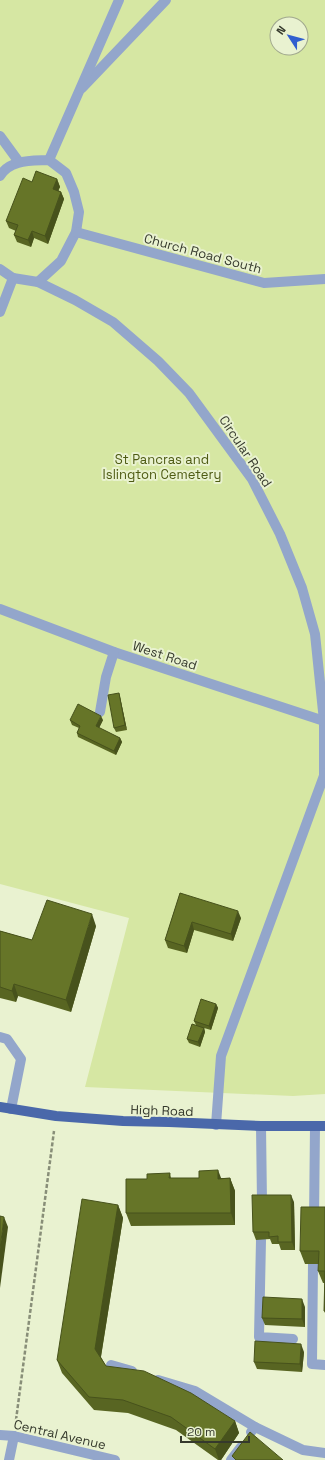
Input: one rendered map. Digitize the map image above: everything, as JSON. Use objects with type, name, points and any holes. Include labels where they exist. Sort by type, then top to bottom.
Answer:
[{"type":"main road","name":"High Road","points":[[0,1107],[56,1116],[123,1121],[216,1125],[325,1126]]},
{"type":"street","points":[[49,160],[76,94],[119,0]]},
{"type":"street","points":[[76,94],[166,0]]},
{"type":"street","points":[[0,136],[19,162]]},
{"type":"street","points":[[0,176],[2,173],[19,162],[49,160],[66,173],[74,192],[79,212],[76,232],[61,261],[38,282]]},
{"type":"street","name":"Church Road South","points":[[76,232],[264,283],[325,279]]},
{"type":"street","name":"Circular Road","points":[[0,269],[13,278],[38,282],[75,300],[113,322],[158,361],[189,393],[252,479],[280,534],[302,588],[315,634],[324,721],[325,774]]},
{"type":"street","points":[[0,312],[13,278]]},
{"type":"street","name":"West Road","points":[[0,610],[114,652],[324,721]]},
{"type":"street","points":[[100,712],[106,677],[114,652]]},
{"type":"street","points":[[216,1125],[221,1056],[325,774]]},
{"type":"street","points":[[0,1037],[7,1039],[21,1059],[11,1109]]},
{"type":"street","points":[[261,1126],[262,1203]]},
{"type":"street","points":[[314,1127],[314,1220]]},
{"type":"street","points":[[260,1240],[259,1336],[293,1339]]},
{"type":"street","points":[[313,1264],[312,1364],[325,1365]]},
{"type":"street","points":[[111,1365],[195,1391],[255,1427],[303,1450],[325,1453]]},
{"type":"street","points":[[231,1460],[255,1427]]},
{"type":"street","name":"Central Avenue","points":[[0,1435],[14,1436],[115,1460]]},
{"type":"street","points":[[9,1460],[14,1436]]},
{"type":"path","points":[[14,1436],[56,1116]]},
{"type":"green space","name":"St Pancras and Islington Cemetery","points":[[0,0],[325,0],[325,1094],[293,1096],[85,1087],[129,918],[0,884]]},
{"type":"building","points":[[36,171],[57,179],[53,189],[61,192],[45,236],[32,231],[28,240],[14,235],[18,225],[6,221],[23,178],[32,182]]},
{"type":"building","points":[[119,693],[125,725],[114,728],[108,695]]},
{"type":"building","points":[[78,704],[101,716],[96,726],[120,738],[114,751],[77,733],[80,726],[70,720]]},
{"type":"building","points":[[180,893],[238,911],[231,934],[192,922],[184,946],[165,940]]},
{"type":"building","points":[[47,900],[92,914],[66,1000],[14,984],[12,991],[0,987],[0,931],[32,940]]},
{"type":"building","points":[[201,999],[216,1004],[209,1026],[194,1021]]},
{"type":"building","points":[[192,1024],[204,1028],[198,1042],[187,1039]]},
{"type":"building","points":[[218,1170],[218,1179],[230,1178],[231,1213],[126,1213],[126,1179],[147,1179],[147,1174],[170,1173],[169,1178],[199,1178],[199,1171]]},
{"type":"building","points":[[252,1195],[291,1195],[292,1242],[278,1242],[278,1236],[269,1237],[269,1232],[253,1232]]},
{"type":"building","points":[[82,1199],[118,1205],[95,1349],[106,1366],[144,1371],[191,1393],[235,1421],[215,1449],[171,1417],[123,1400],[89,1397],[57,1360]]},
{"type":"building","points":[[301,1207],[325,1207],[325,1271],[318,1271],[319,1251],[300,1251]]},
{"type":"building","points":[[0,1216],[4,1217],[0,1249]]},
{"type":"building","points":[[325,1271],[325,1311],[324,1311]]},
{"type":"building","points":[[263,1297],[302,1299],[302,1319],[262,1318]]},
{"type":"building","points":[[255,1341],[301,1344],[300,1364],[254,1362]]},
{"type":"building","points":[[250,1432],[283,1460],[236,1460],[232,1456]]}]
